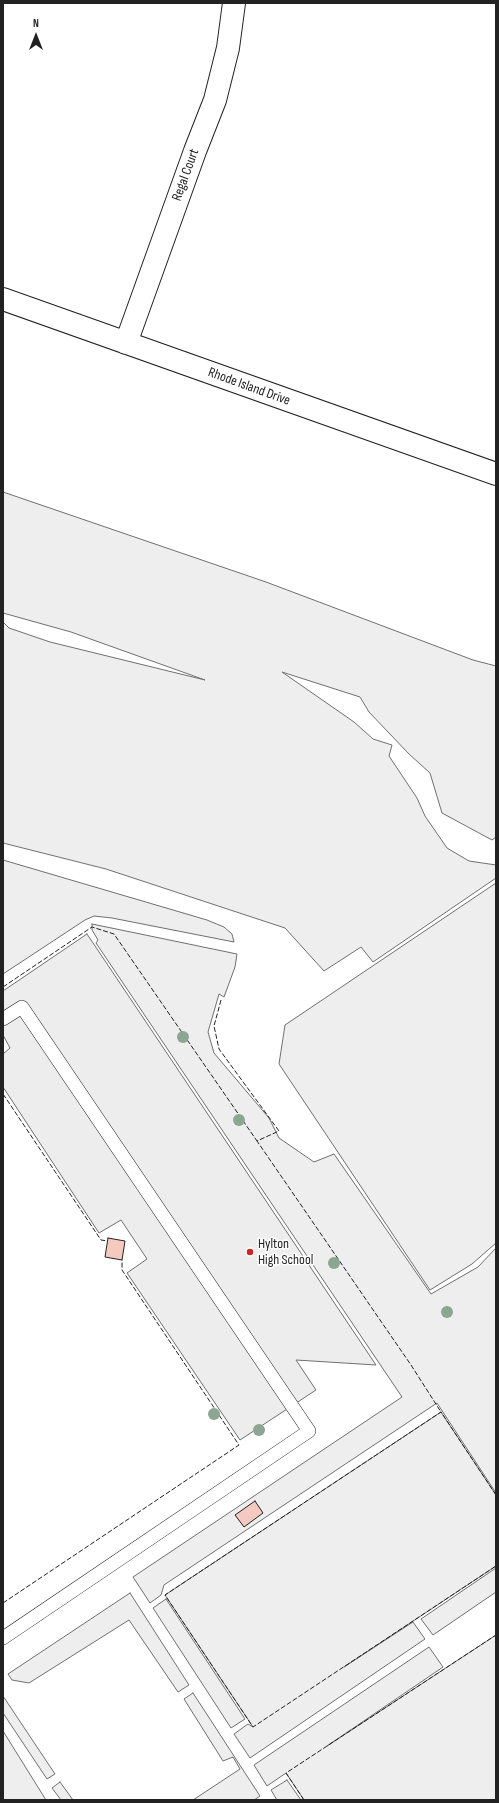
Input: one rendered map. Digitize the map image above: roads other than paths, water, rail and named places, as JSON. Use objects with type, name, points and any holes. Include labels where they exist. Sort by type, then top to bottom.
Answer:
[{"type":"street","name":"Regal Court","points":[[126,343],[195,150],[215,100],[228,48],[234,3]]},
{"type":"street","name":"Rhode Island Drive","points":[[3,299],[496,474]]},
{"type":"lane","points":[[3,1019],[22,1007],[309,1431],[3,1638]]},
{"type":"place","name":"Hylton High School","points":[[250,1252]]}]
